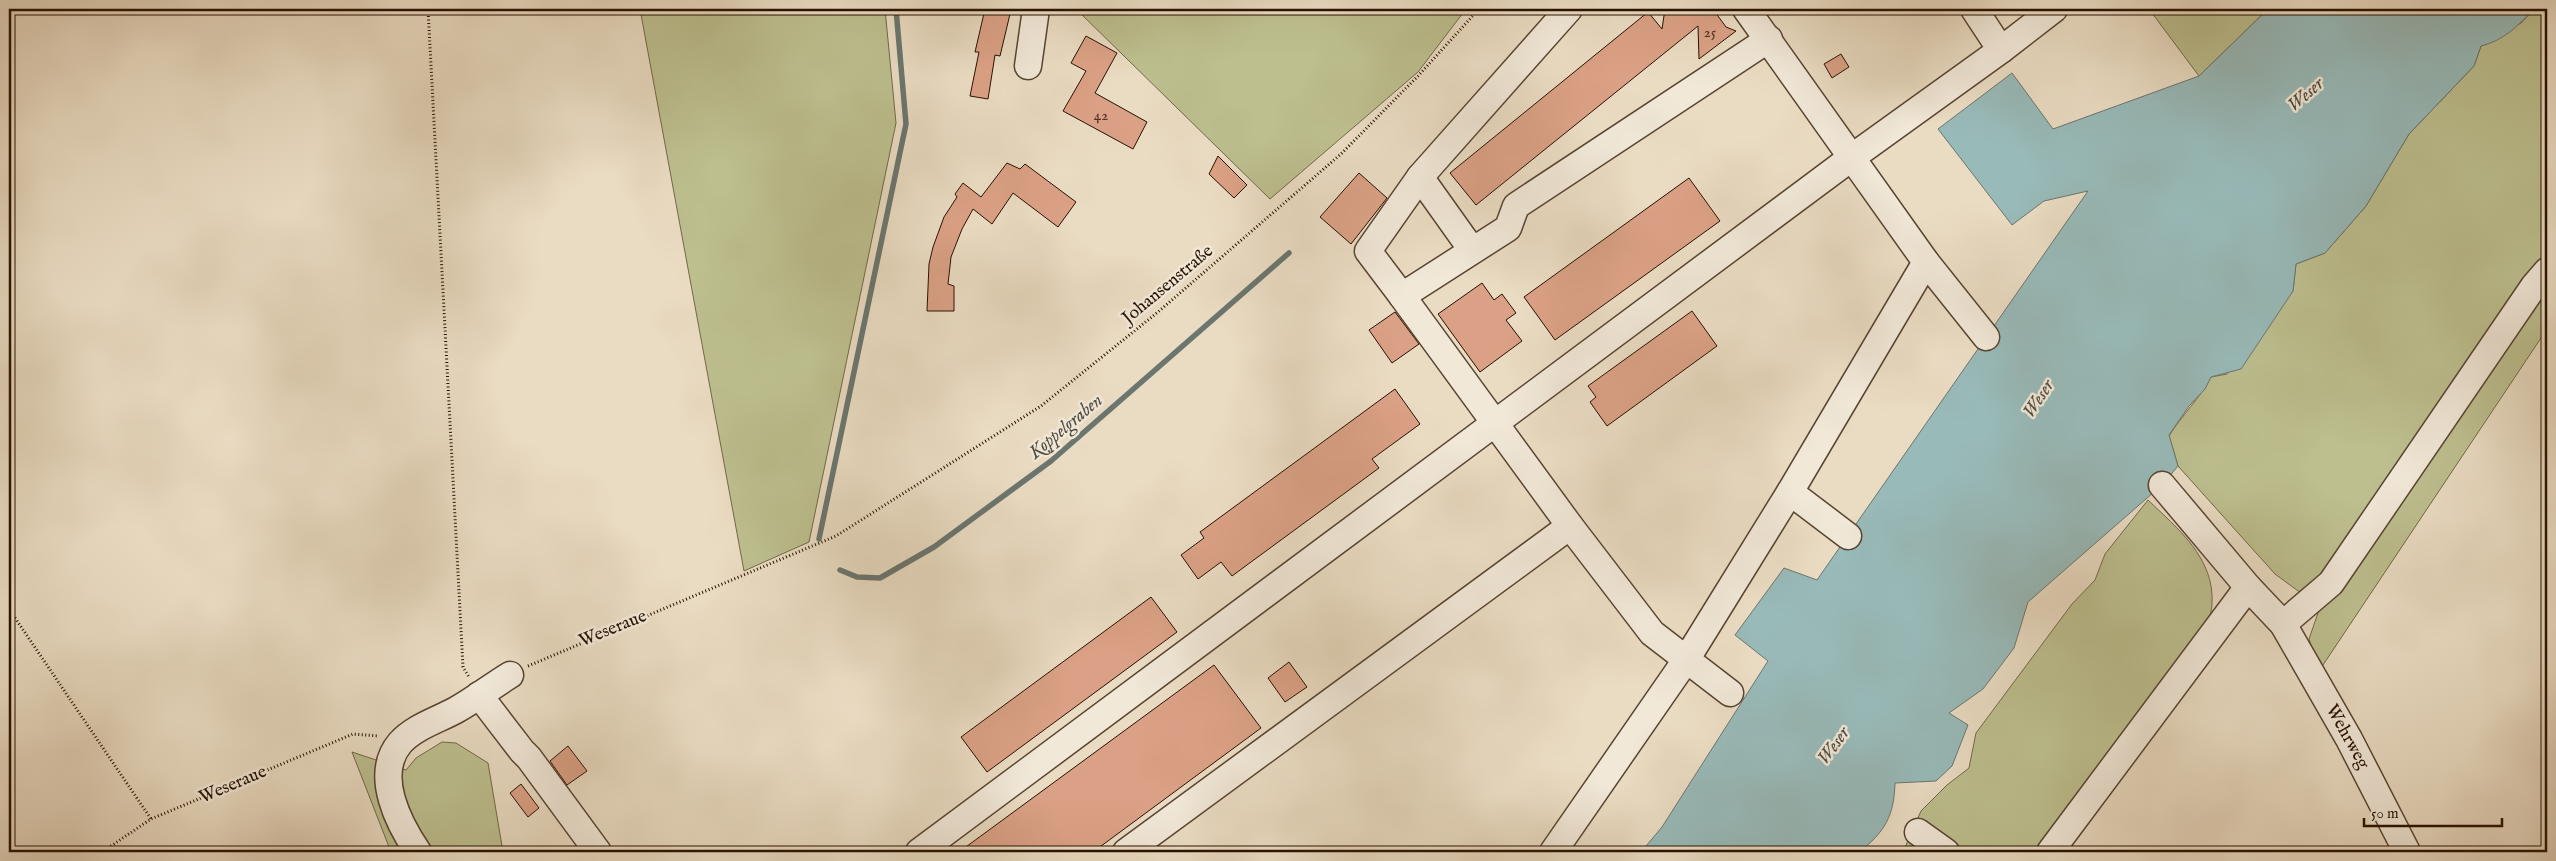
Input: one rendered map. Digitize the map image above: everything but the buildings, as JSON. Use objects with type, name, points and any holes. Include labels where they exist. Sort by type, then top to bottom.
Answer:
[{"type":"street","points":[[1028,66],[1036,9]]},
{"type":"street","points":[[1569,9],[1420,177],[1368,251],[1570,526],[1652,633],[1730,693]]},
{"type":"street","points":[[1974,9],[2001,50]]},
{"type":"street","points":[[919,852],[1495,422],[2054,9]]},
{"type":"street","points":[[1402,296],[1508,228],[1516,206],[1762,19],[1851,158],[1926,262],[1986,337]]},
{"type":"street","points":[[1420,177],[1472,250]]},
{"type":"street","points":[[1553,852],[1686,660],[1790,492],[1926,262]]},
{"type":"street","points":[[2283,624],[2331,583],[2534,286],[2547,271]]},
{"type":"street","name":"Wehrweg","points":[[2162,485],[2248,587],[2283,624],[2349,739],[2407,852]]},
{"type":"street","points":[[1790,492],[1848,536]]},
{"type":"street","points":[[1126,852],[1570,526]]},
{"type":"street","points":[[2050,852],[2248,587]]},
{"type":"street","points":[[418,852],[402,829],[392,808],[390,792],[392,758],[400,743],[430,722],[455,710],[510,675]]},
{"type":"street","points":[[479,695],[522,751],[530,758],[598,852]]},
{"type":"street","points":[[1918,832],[1946,852]]},
{"type":"path","points":[[428,9],[463,667],[479,695]]},
{"type":"path","name":"Johansenstraße","points":[[836,536],[874,514],[1062,391],[1258,227],[1340,154],[1418,76],[1478,9]]},
{"type":"path","name":"Weseraue","points":[[510,675],[536,661],[836,536]]},
{"type":"path","points":[[9,609],[151,819]]},
{"type":"path","name":"Weseraue","points":[[102,852],[151,819],[353,734],[375,735],[400,743]]},
{"type":"green space","points":[[640,9],[885,9],[896,123],[809,542],[744,571]]},
{"type":"green space","points":[[1076,9],[1466,9],[1418,72],[1270,199]]},
{"type":"green space","points":[[2149,9],[2268,9],[2199,76]]},
{"type":"green space","points":[[2534,9],[2547,9],[2547,329],[2319,671],[2309,639],[2320,607],[2275,574],[2178,466],[2169,436],[2211,377],[2227,374],[2293,291],[2296,264],[2325,253],[2366,206],[2409,134],[2474,66],[2481,46],[2521,23]]},
{"type":"green space","points":[[2148,500],[2192,545],[2201,558],[2207,572],[2211,587],[2212,608],[2202,637],[2041,852],[1903,852],[1921,811],[1947,785],[1969,768],[1976,733],[2072,604],[2095,580],[2105,554]]},
{"type":"green space","points":[[442,742],[456,743],[488,763],[503,852],[391,852],[352,752],[406,770],[416,758]]},
{"type":"water","name":"Weser","points":[[2268,9],[2534,9],[2503,36],[2481,46],[2474,66],[2409,134],[2366,206],[2325,253],[2296,264],[2293,291],[2241,369],[2211,377],[2205,389],[2189,406],[2169,435],[2178,466],[2162,485],[2028,602],[2014,648],[1983,689],[1949,713],[1968,725],[1952,766],[1936,781],[1895,783],[1893,805],[1882,830],[1859,852],[1641,852],[1662,827],[1768,661],[1735,635],[1784,568],[1817,580],[2088,191],[2044,201],[2012,225],[1938,129],[2012,73],[2053,129],[2199,76]]},
{"type":"waterway","name":"Koppelgraben","points":[[819,539],[906,124],[896,9]]},
{"type":"waterway","name":"Koppelgraben","points":[[840,570],[857,577],[880,578],[934,547],[1051,461],[1289,253]]}]
